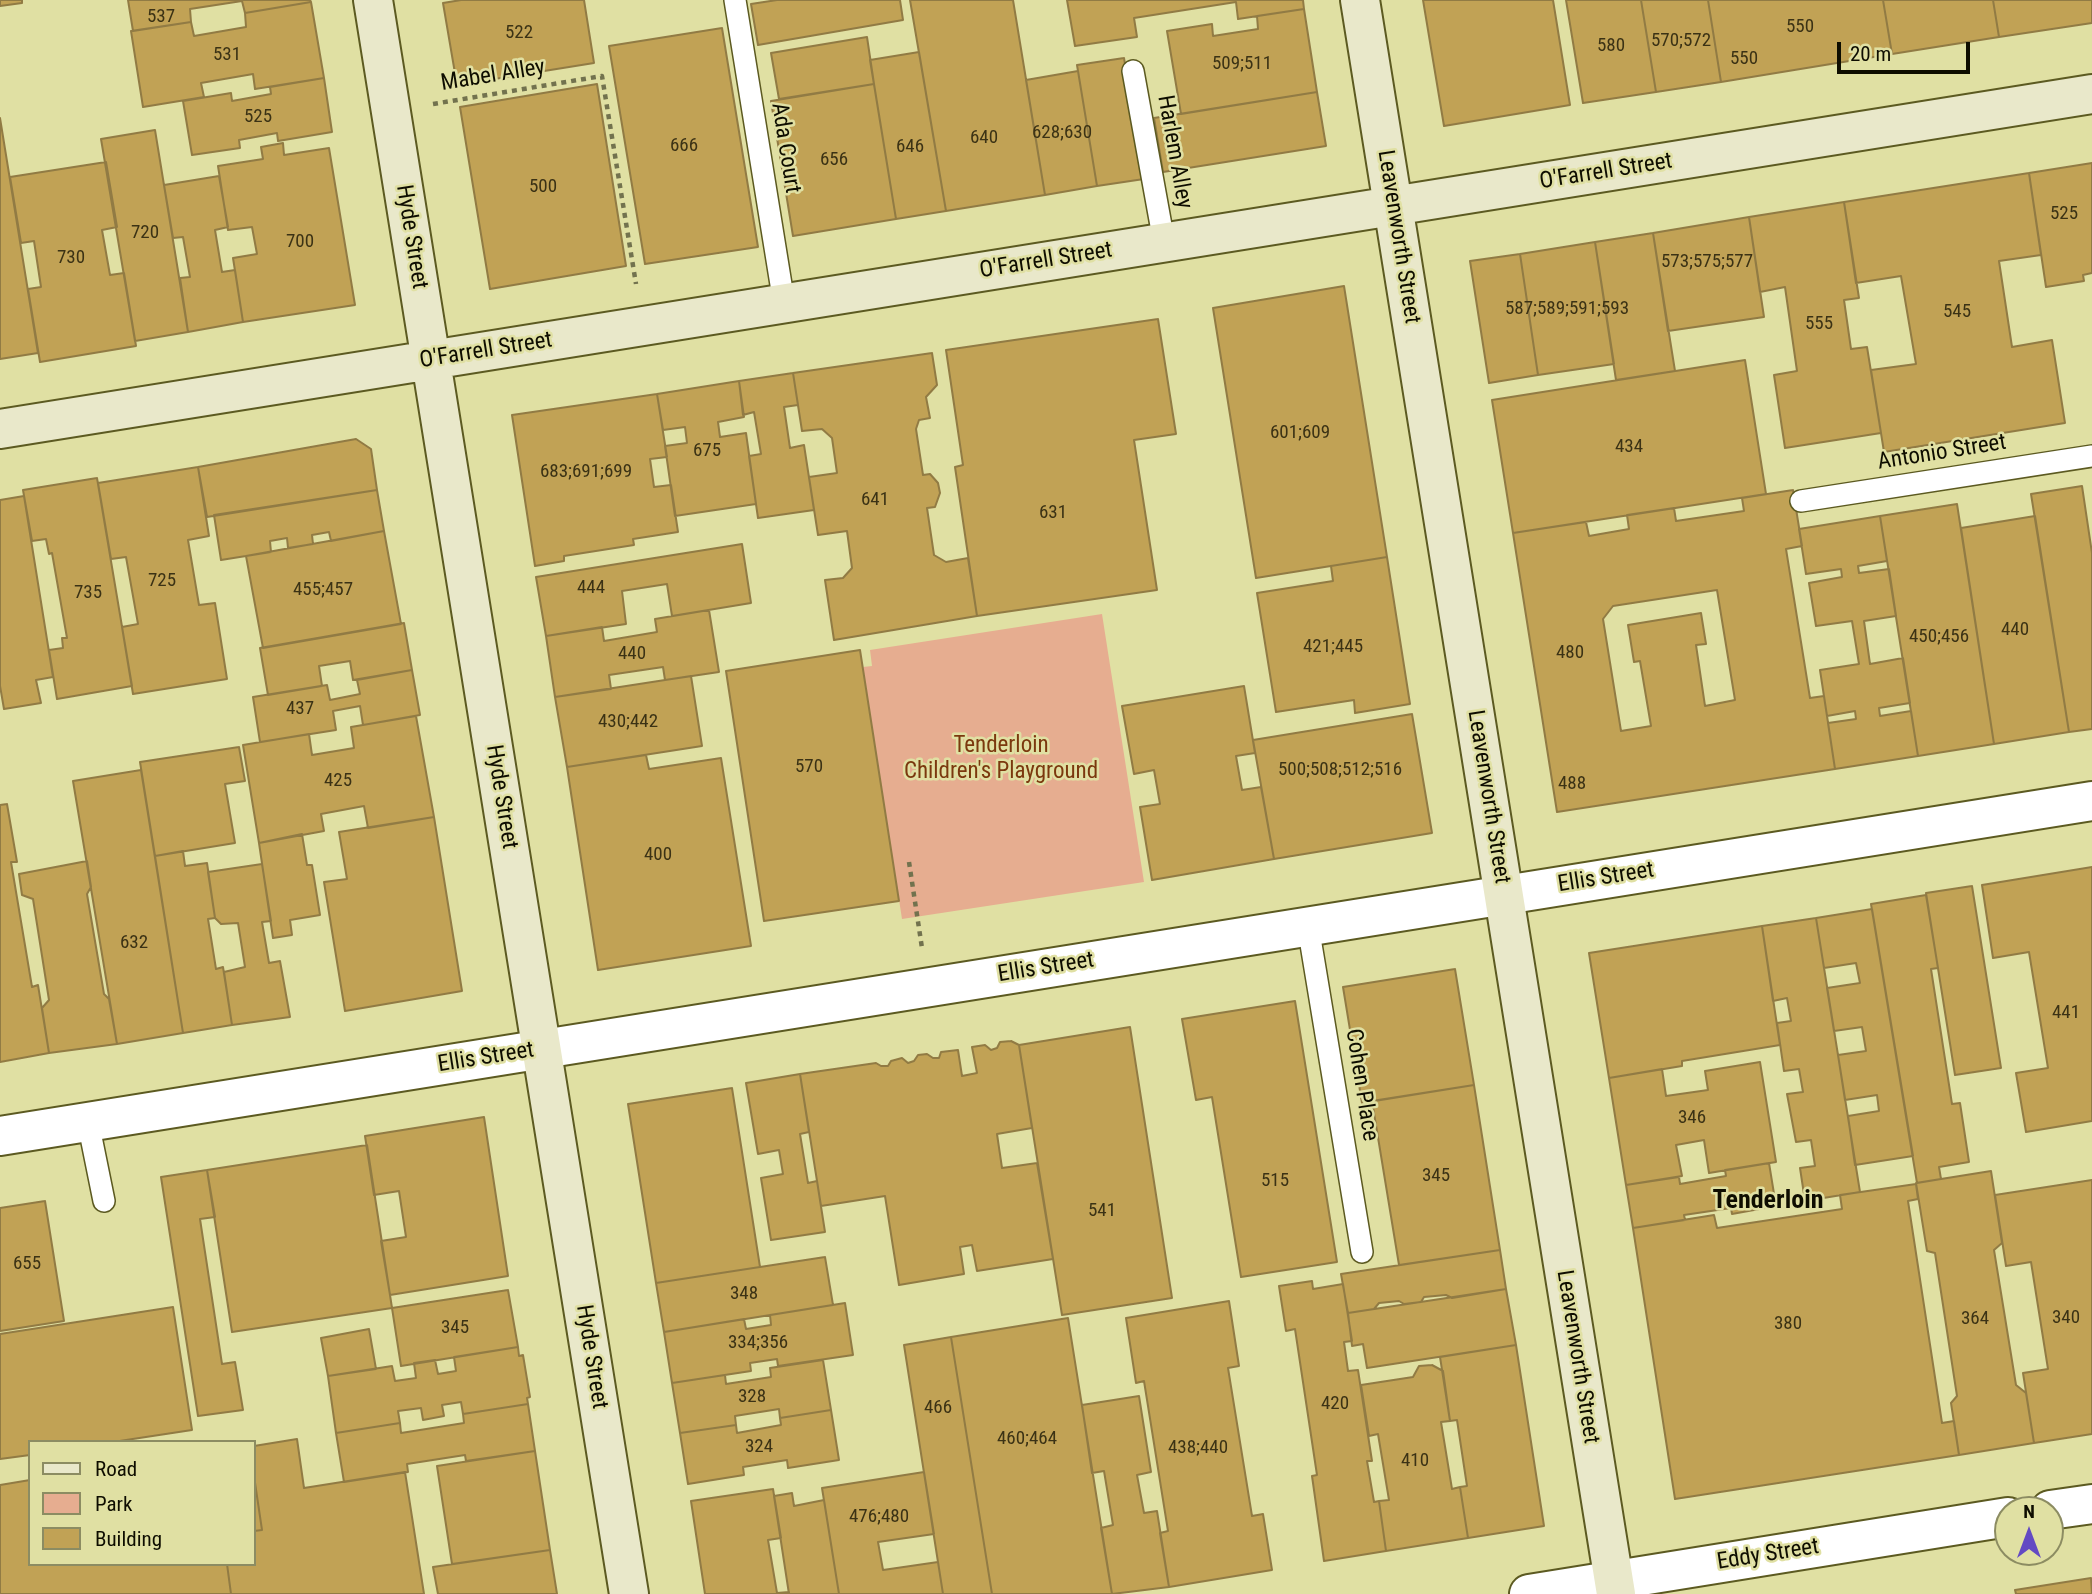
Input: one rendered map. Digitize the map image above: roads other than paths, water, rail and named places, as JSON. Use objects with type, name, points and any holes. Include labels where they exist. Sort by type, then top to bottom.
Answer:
[{"type":"street","name":"Hyde Street","points":[[373,0],[629,1594]]},
{"type":"street","name":"Leavenworth Street","points":[[1360,0],[1614,1587]]},
{"type":"street","name":"O'Farrell Street","points":[[0,429],[2092,94]]},
{"type":"street","name":"Ellis Street","points":[[0,1136],[2092,801]]},
{"type":"street","points":[[2064,1508],[2092,1504]]},
{"type":"street","name":"Eddy Street","points":[[1529,1594],[1614,1587],[1994,1519]]},
{"type":"lane","name":"Ada Court","points":[[735,0],[784,303]]},
{"type":"lane","name":"Harlem Alley","points":[[1133,71],[1164,242]]},
{"type":"lane","name":"Antonio Street","points":[[1801,502],[2092,456]]},
{"type":"lane","name":"Cohen Place","points":[[1308,926],[1362,1252]]},
{"type":"lane","points":[[89,1122],[104,1200]]},
{"type":"district","name":"Tenderloin","points":[[1768,1201]]},
{"type":"park label","name":"Tenderloin Children's Playground","points":[[1001,759]]}]
